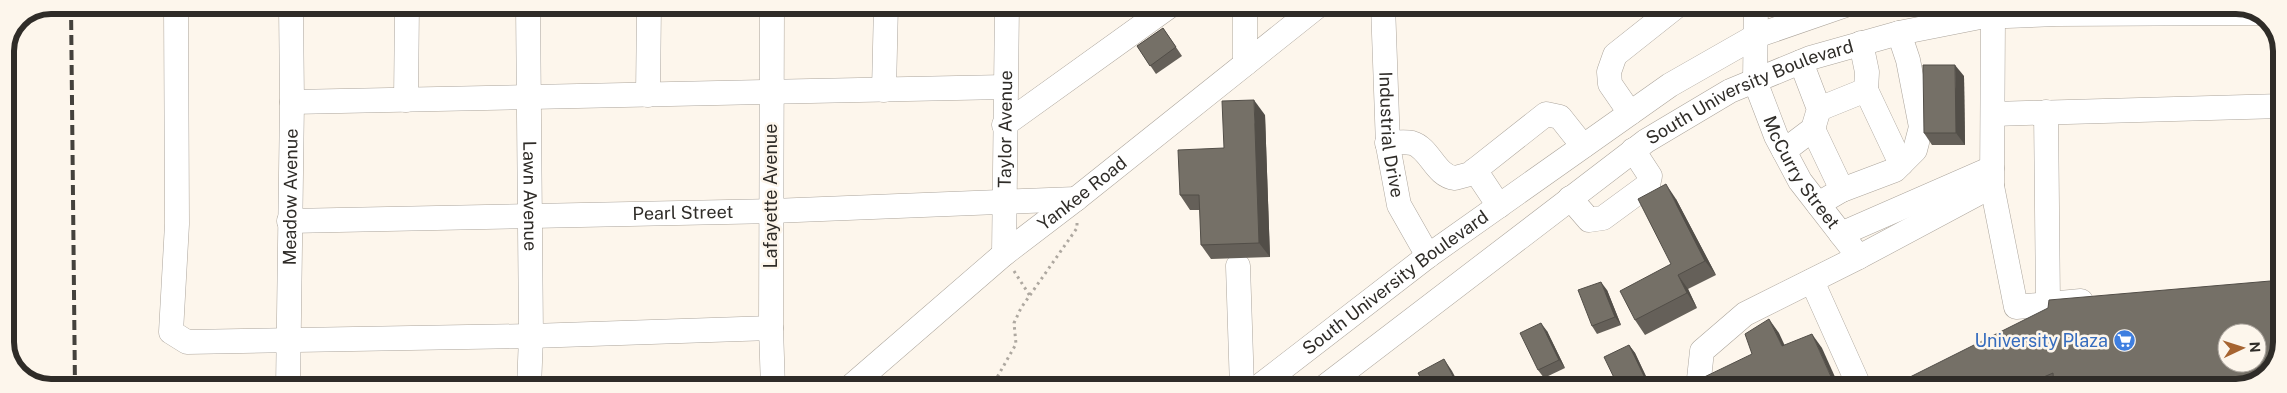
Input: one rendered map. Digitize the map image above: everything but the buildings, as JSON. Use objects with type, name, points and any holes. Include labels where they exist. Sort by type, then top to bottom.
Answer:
[{"type":"street","points":[[176,14],[177,224],[171,332],[187,342],[531,336],[771,328]]},
{"type":"street","name":"Meadow Avenue","points":[[288,379],[292,102],[291,14]]},
{"type":"street","points":[[406,100],[407,14]]},
{"type":"street","name":"Lawn Avenue","points":[[528,14],[531,336],[529,379]]},
{"type":"street","points":[[648,94],[649,14]]},
{"type":"street","name":"Lafayette Avenue","points":[[772,14],[771,328],[773,379]]},
{"type":"street","points":[[884,90],[886,14]]},
{"type":"street","name":"Taylor Avenue","points":[[1004,254],[1007,14]]},
{"type":"street","points":[[1004,125],[1158,14]]},
{"type":"street","points":[[1245,14],[1245,64]]},
{"type":"street","name":"Yankee Road","points":[[859,379],[1004,254],[1308,14]]},
{"type":"street","name":"Industrial Drive","points":[[1383,14],[1387,143],[1399,205],[1428,256]]},
{"type":"street","points":[[1630,113],[1610,84],[1609,72],[1615,55],[1667,14]]},
{"type":"street","points":[[1755,81],[1756,14]]},
{"type":"street","name":"South University Boulevard","points":[[1269,379],[1428,256],[1670,85],[1756,36],[1820,14]]},
{"type":"street","name":"South University Boulevard","points":[[1335,379],[1633,150],[1730,91],[1801,62],[1899,33],[1980,17],[2056,14],[2241,14]]},
{"type":"street","points":[[1993,16],[1992,177],[2016,307],[2009,331]]},
{"type":"street","points":[[1818,204],[1842,190],[1896,170],[1915,150],[1921,127],[1908,60],[1899,33]]},
{"type":"street","points":[[1860,43],[1866,72],[1866,90],[1901,164]]},
{"type":"street","points":[[1801,62],[1816,119],[1842,190]]},
{"type":"street","name":"McCurry Street","points":[[1755,81],[1784,151],[1800,181],[1859,258]]},
{"type":"street","points":[[292,102],[1005,87]]},
{"type":"street","points":[[1784,151],[1816,119],[1866,90]]},
{"type":"street","points":[[1993,114],[2273,106]]},
{"type":"street","points":[[2046,112],[2048,304]]},
{"type":"street","points":[[1387,143],[1410,143],[1419,146],[1442,172],[1452,178],[1465,177],[1546,114],[1560,117],[1583,146]]},
{"type":"street","points":[[1570,198],[1589,220],[1603,218],[1648,186],[1650,176],[1633,150]]},
{"type":"street","points":[[1475,170],[1499,206]]},
{"type":"street","points":[[1841,234],[1992,177]]},
{"type":"street","points":[[1699,379],[1702,352],[1745,314],[1859,258],[1992,177]]},
{"type":"street","name":"Pearl Street","points":[[290,221],[772,211],[1076,199]]},
{"type":"street","points":[[1238,266],[1242,379]]},
{"type":"street","points":[[1812,281],[1856,379]]},
{"type":"street","points":[[2016,307],[2106,299]]},
{"type":"path","points":[[996,379],[1016,344],[1014,323],[1030,296],[1077,228],[1076,199]]},
{"type":"path","points":[[1004,254],[1030,296]]},
{"type":"railway","points":[[71,14],[75,379]]},
{"type":"place","name":"University Plaza","points":[[2124,341]]}]
